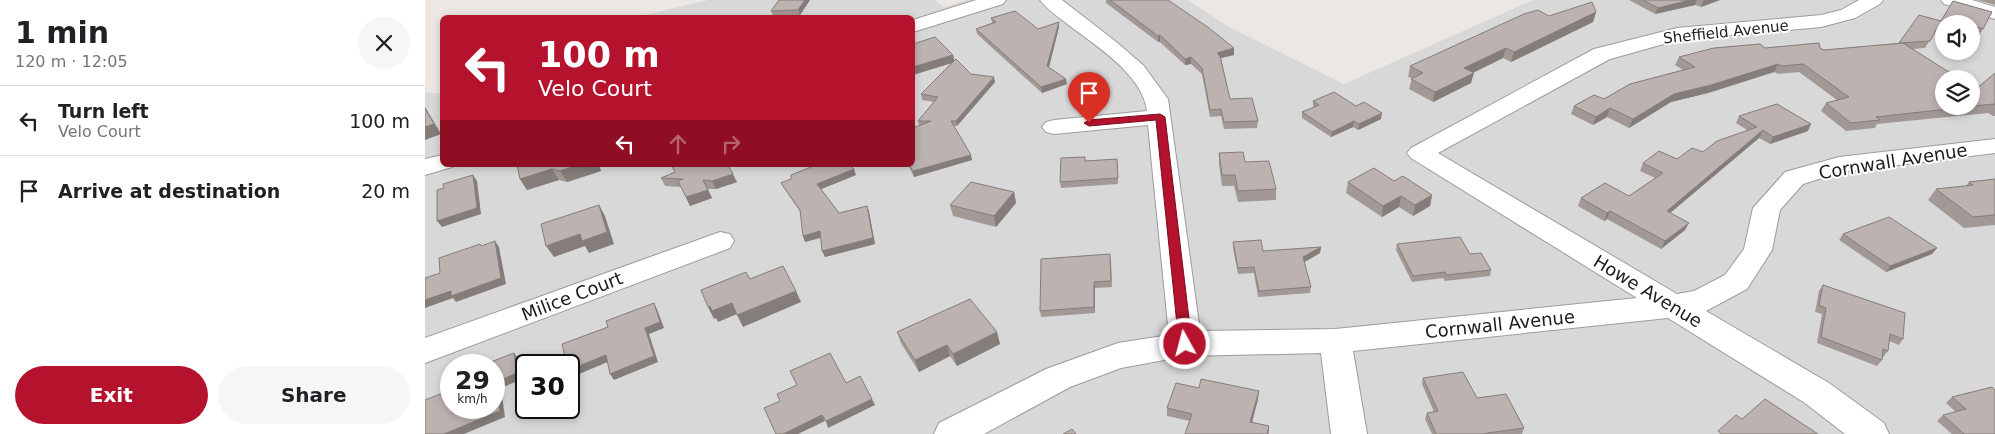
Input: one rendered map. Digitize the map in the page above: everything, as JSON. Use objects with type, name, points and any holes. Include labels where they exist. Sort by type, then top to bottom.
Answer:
[{"type":"street","points":[[915,25],[996,0]]},
{"type":"street","points":[[1050,0],[1129,62],[1148,83],[1157,99],[1185,344]]},
{"type":"street","name":"Sheffield Avenue","points":[[1420,153],[1603,54],[1677,34],[1821,21],[1848,14],[1873,0]]},
{"type":"street","points":[[1951,0],[1995,13]]},
{"type":"street","points":[[1054,127],[1160,117]]},
{"type":"street","name":"Cornwall Avenue","points":[[952,434],[1058,378],[1118,356],[1185,344],[1335,341],[1672,306],[1701,301],[1736,282],[1758,250],[1767,208],[1794,178],[1839,166],[1995,146]]},
{"type":"street","name":"Howe Avenue","points":[[1420,153],[1817,393],[1871,434]]},
{"type":"street","points":[[425,167],[440,163]]},
{"type":"street","name":"Milice Court","points":[[425,351],[720,241]]},
{"type":"street","points":[[1335,341],[1349,434]]},
{"type":"shaded area","points":[[708,0],[934,0],[944,7],[966,0],[1188,0],[1229,27],[1344,84],[1533,0],[1995,0],[1995,434],[425,434],[425,92],[440,94],[440,167],[915,167],[915,15],[645,15]]},
{"type":"building","points":[[779,0],[805,0],[798,10],[771,11]]},
{"type":"building","points":[[1110,0],[1168,0],[1234,48],[1217,53],[1220,56],[1230,99],[1252,98],[1258,121],[1224,122],[1221,109],[1210,110],[1202,68],[1191,57],[1185,59],[1160,35],[1158,36]]},
{"type":"building","points":[[1643,0],[1690,0],[1658,8]]},
{"type":"building","points":[[1953,1],[1992,12],[1983,29],[1980,28],[1980,15],[1945,15]]},
{"type":"building","points":[[1592,2],[1596,12],[1514,52],[1506,48],[1464,68],[1474,73],[1435,92],[1411,79],[1423,73],[1410,66],[1524,14],[1538,10],[1549,16]]},
{"type":"building","points":[[1015,11],[1038,29],[1059,22],[1047,66],[1066,79],[1041,87],[976,29],[996,22],[991,18]]},
{"type":"building","points":[[1919,15],[1935,19],[1935,32],[1930,41],[1899,43]]},
{"type":"building","points":[[935,37],[953,55],[915,66],[915,43]]},
{"type":"building","points":[[1819,43],[1820,48],[1824,50],[1903,43],[1946,70],[1935,70],[1935,110],[1876,117],[1880,120],[1851,123],[1826,103],[1849,97],[1803,64],[1782,66],[1778,64],[1711,85],[1674,94],[1633,119],[1610,108],[1596,117],[1574,106],[1594,95],[1604,99],[1630,84],[1695,67],[1679,57],[1714,48],[1760,44],[1765,48]]},
{"type":"building","points":[[956,59],[971,74],[994,77],[956,121],[951,121],[971,155],[913,171],[910,167],[915,167],[915,127],[931,121],[918,121],[938,97],[921,94]]},
{"type":"building","points":[[1995,73],[1995,105],[1980,105],[1980,86]]},
{"type":"building","points":[[1334,92],[1356,106],[1364,102],[1382,113],[1359,124],[1354,121],[1332,132],[1302,112],[1319,105],[1313,101]]},
{"type":"building","points":[[1777,104],[1811,124],[1773,137],[1763,130],[1667,211],[1689,223],[1665,241],[1610,211],[1607,213],[1581,198],[1605,183],[1629,196],[1663,173],[1643,163],[1659,151],[1677,159],[1692,148],[1703,152],[1717,141],[1757,127],[1739,116]]},
{"type":"building","points":[[425,108],[434,124],[425,127]]},
{"type":"building","points":[[1243,152],[1245,162],[1269,161],[1276,189],[1238,191],[1235,175],[1222,175],[1219,153]]},
{"type":"building","points":[[1085,157],[1085,161],[1117,159],[1118,178],[1060,182],[1061,158]]},
{"type":"building","points":[[517,167],[572,167],[560,171],[552,169],[520,179]]},
{"type":"building","points":[[672,167],[729,167],[733,174],[712,181],[703,180],[708,190],[686,197],[678,181],[683,179],[661,178],[675,172]]},
{"type":"building","points":[[811,167],[852,167],[854,169],[817,184],[839,213],[867,206],[873,238],[822,251],[820,231],[803,236],[800,210],[781,183],[791,179],[791,175]]},
{"type":"building","points":[[1374,168],[1394,181],[1403,176],[1432,195],[1415,205],[1401,196],[1383,206],[1348,182]]},
{"type":"building","points":[[473,175],[477,208],[437,221],[437,190],[444,188],[443,184]]},
{"type":"building","points":[[1995,179],[1995,215],[1973,217],[1936,189],[1973,185],[1969,182]]},
{"type":"building","points":[[971,182],[1014,192],[994,216],[950,205]]},
{"type":"building","points":[[599,205],[607,232],[582,241],[580,234],[546,246],[541,224]]},
{"type":"building","points":[[1889,217],[1937,248],[1890,266],[1843,234]]},
{"type":"building","points":[[1460,237],[1470,254],[1481,253],[1491,270],[1446,275],[1445,272],[1413,276],[1397,244]]},
{"type":"building","points":[[1261,240],[1263,251],[1321,247],[1303,257],[1311,287],[1259,291],[1254,267],[1238,268],[1233,242]]},
{"type":"building","points":[[495,241],[501,278],[451,296],[451,291],[425,300],[425,278],[440,273],[439,258]]},
{"type":"building","points":[[1110,254],[1111,281],[1094,282],[1094,307],[1040,311],[1041,259]]},
{"type":"building","points":[[783,266],[796,291],[737,315],[732,303],[712,311],[710,306],[708,307],[701,290],[746,272],[750,279]]},
{"type":"building","points":[[1823,285],[1905,313],[1903,339],[1890,334],[1888,351],[1883,349],[1882,360],[1821,337],[1826,308],[1819,305]]},
{"type":"building","points":[[970,299],[997,332],[953,354],[947,345],[915,360],[897,332]]},
{"type":"building","points":[[654,303],[660,322],[645,328],[654,356],[610,374],[606,355],[580,366],[580,354],[564,354],[562,344],[608,327],[606,321]]},
{"type":"building","points":[[514,353],[515,374],[505,378],[505,356]]},
{"type":"building","points":[[830,353],[846,383],[860,376],[872,399],[826,421],[822,415],[783,434],[776,434],[764,408],[780,401],[777,394],[797,385],[790,371]]},
{"type":"building","points":[[1463,372],[1477,398],[1506,394],[1524,428],[1481,434],[1436,434],[1427,413],[1438,411],[1423,378]]},
{"type":"building","points":[[1201,379],[1259,391],[1250,422],[1269,426],[1267,434],[1185,434],[1192,414],[1167,408],[1176,383],[1199,388]]},
{"type":"building","points":[[1992,387],[1995,390],[1995,434],[1964,434],[1943,415],[1966,409],[1952,397]]},
{"type":"building","points":[[440,394],[440,419],[481,419],[444,434],[425,434],[425,400]]},
{"type":"building","points":[[1765,399],[1818,434],[1722,434],[1718,431],[1736,415],[1742,419]]},
{"type":"building","points":[[1072,429],[1076,434],[1063,434]]},
{"type":"route","points":[[1089,123],[1160,117],[1185,344]]}]
